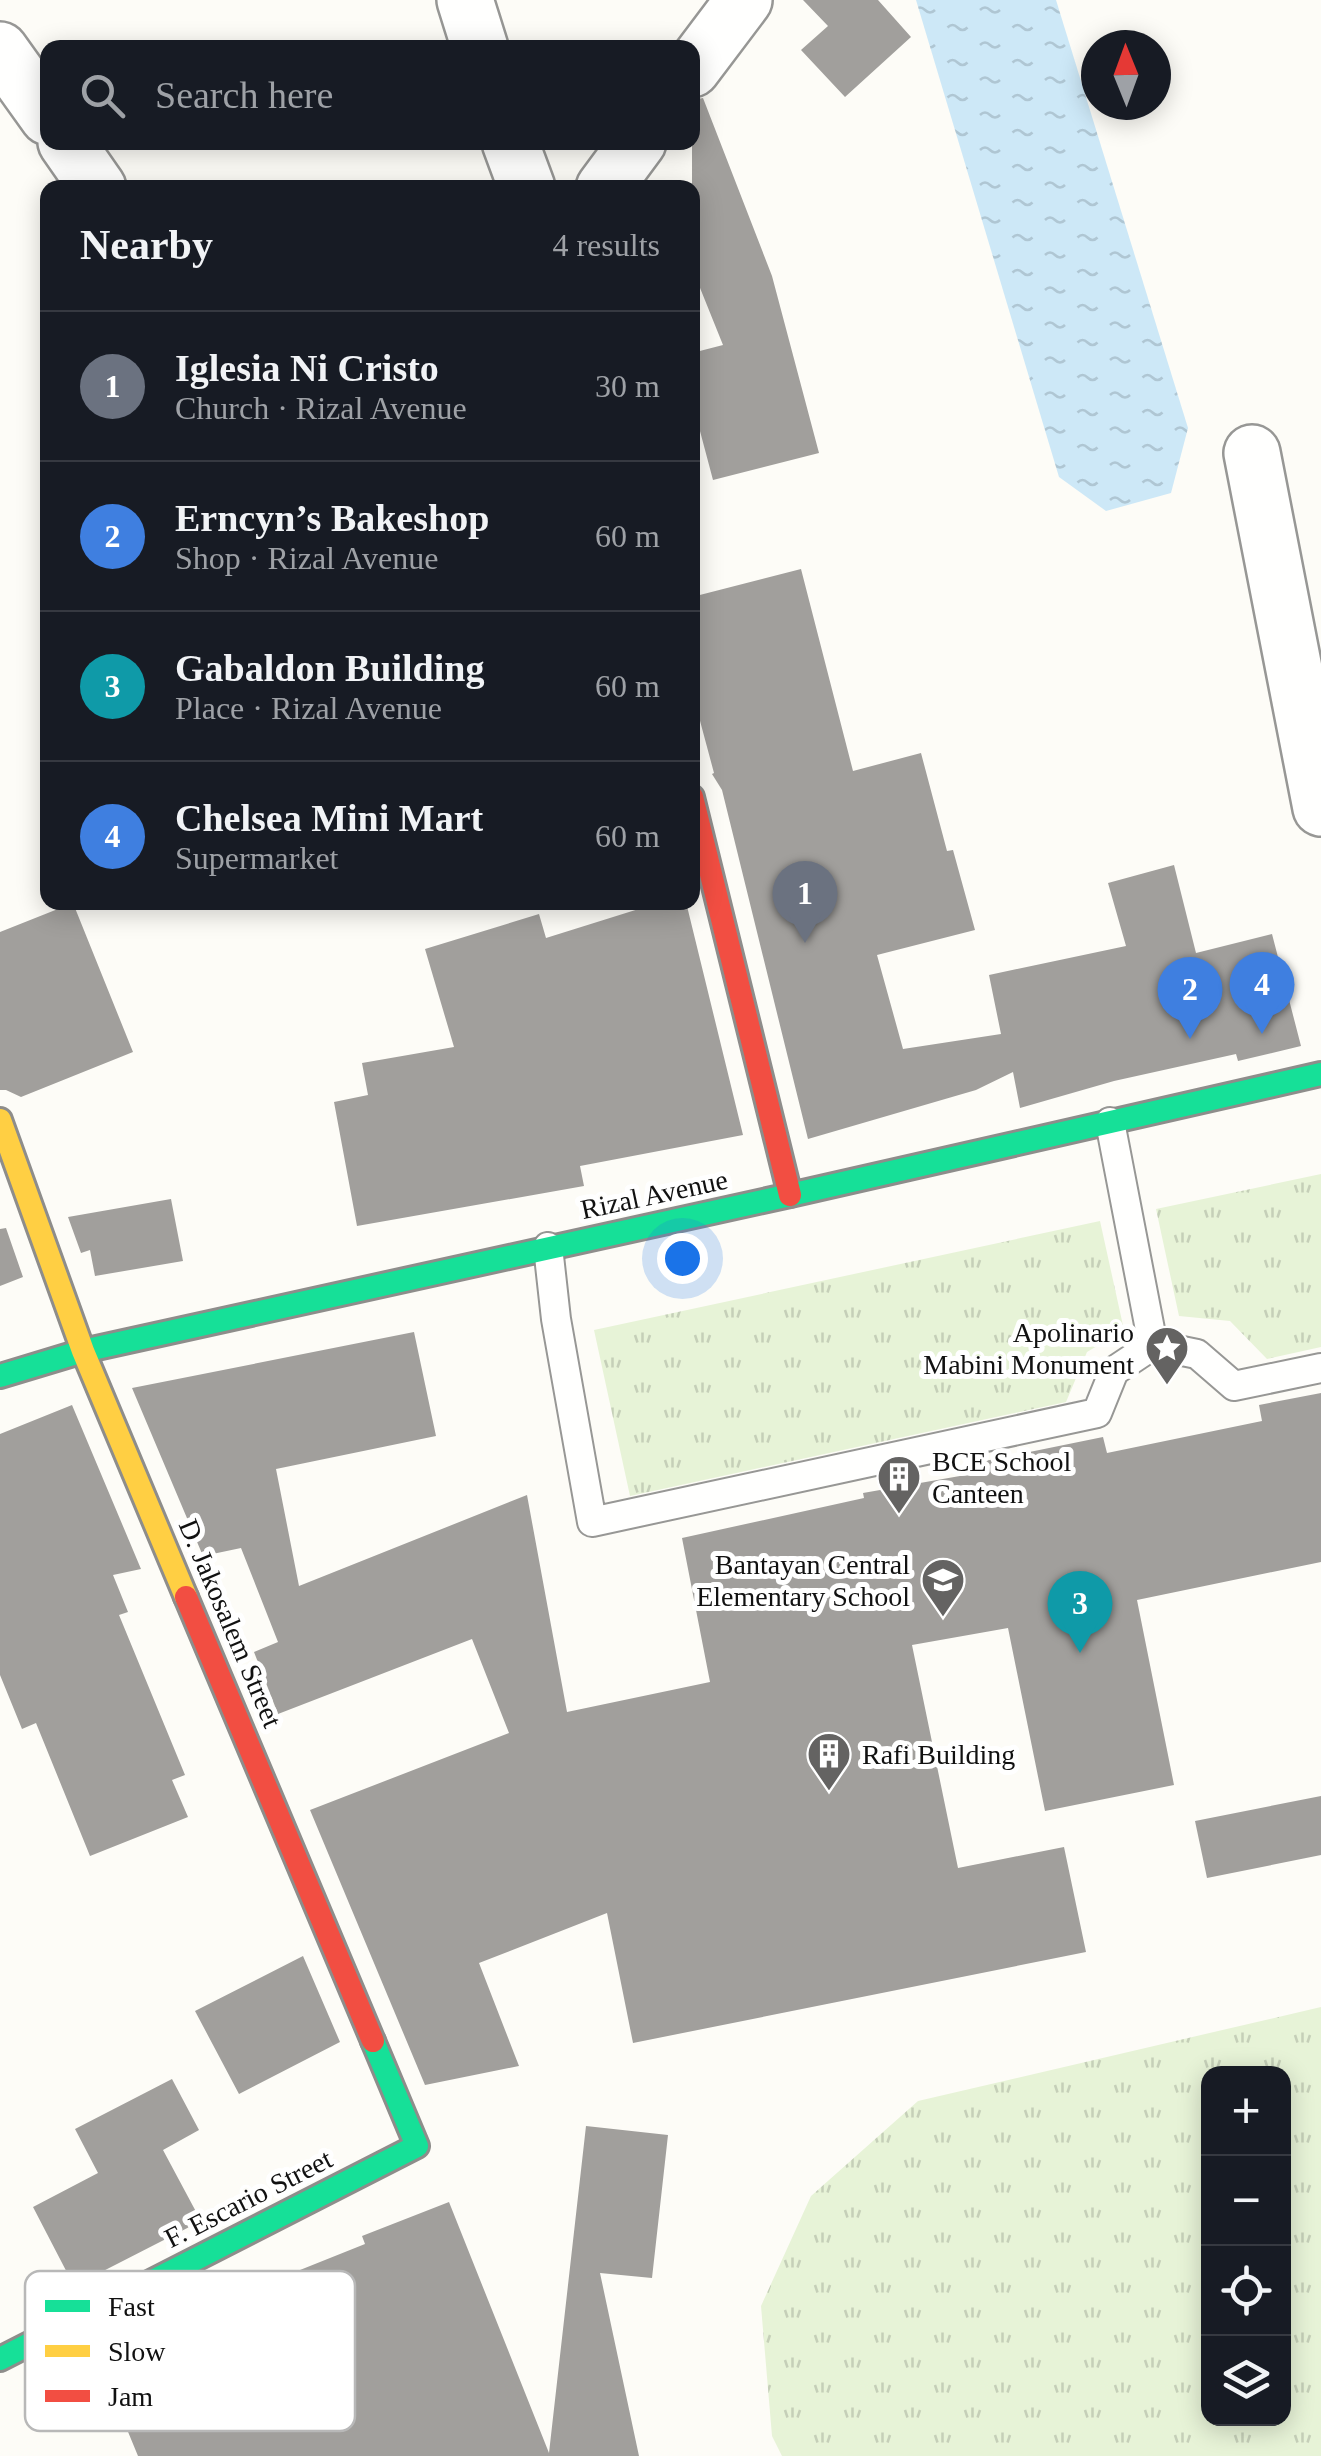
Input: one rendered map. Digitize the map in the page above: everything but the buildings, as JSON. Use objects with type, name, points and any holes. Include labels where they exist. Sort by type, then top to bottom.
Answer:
[{"type":"street","points":[[465,0],[478,40]]},
{"type":"street","points":[[700,58],[744,0]]},
{"type":"street","points":[[0,50],[40,106]]},
{"type":"street","points":[[72,150],[92,180]]},
{"type":"street","points":[[513,150],[524,180]]},
{"type":"street","points":[[610,180],[632,150]]},
{"type":"street","points":[[1252,453],[1321,808]]},
{"type":"street","points":[[700,830],[790,1196]]},
{"type":"street","name":"Rizal Avenue","points":[[0,1376],[83,1350],[790,1196],[1321,1074]]},
{"type":"street","name":"D. Jakosalem Street","points":[[0,1120],[83,1350],[417,2146]]},
{"type":"street","name":"F. Escario Street","points":[[172,2271],[417,2146]]},
{"type":"street","name":"F. Escario Street","points":[[0,2359],[25,2346]]},
{"type":"lane","points":[[1110,1122],[1153,1345]]},
{"type":"lane","points":[[548,1247],[556,1319],[592,1522],[1097,1414],[1114,1371],[1153,1345],[1198,1354],[1234,1386],[1321,1368]]},
{"type":"green space","points":[[1321,1174],[1321,1347],[1267,1359],[1230,1321],[1179,1316],[1156,1209]]},
{"type":"green space","points":[[1100,1221],[1124,1330],[1087,1352],[1066,1402],[630,1496],[594,1330]]},
{"type":"green space","points":[[1321,2007],[1321,2456],[782,2456],[772,2436],[761,2306],[811,2196],[918,2101]]},
{"type":"water","points":[[916,0],[1056,0],[1081,81],[1081,120],[1093,120],[1188,428],[1171,493],[1106,511],[1059,477]]},
{"type":"traffic: fast","points":[[0,1376],[83,1351],[1321,1074]]},
{"type":"traffic: fast","points":[[172,2271],[417,2146],[373,2041]]},
{"type":"traffic: fast","points":[[0,2359],[25,2346]]},
{"type":"traffic: slow","points":[[0,1120],[83,1351],[186,1597]]},
{"type":"traffic: jam","points":[[700,829],[790,1195]]},
{"type":"traffic: jam","points":[[186,1597],[373,2041]]},
{"type":"place","name":"Iglesia Ni Cristo","points":[[805,943]]},
{"type":"place","name":"Chelsea Mini Mart","points":[[1262,1034]]},
{"type":"place","name":"Erncyn’s Bakeshop","points":[[1190,1039]]},
{"type":"place","name":"Apolinario Mabini Monument","points":[[1167,1386]]},
{"type":"place","name":"BCE School Canteen","points":[[899,1515]]},
{"type":"place","name":"Bantayan Central Elementary School","points":[[943,1618]]},
{"type":"place","name":"Gabaldon Building","points":[[1080,1653]]},
{"type":"place","name":"Rafi Building","points":[[829,1792]]}]
